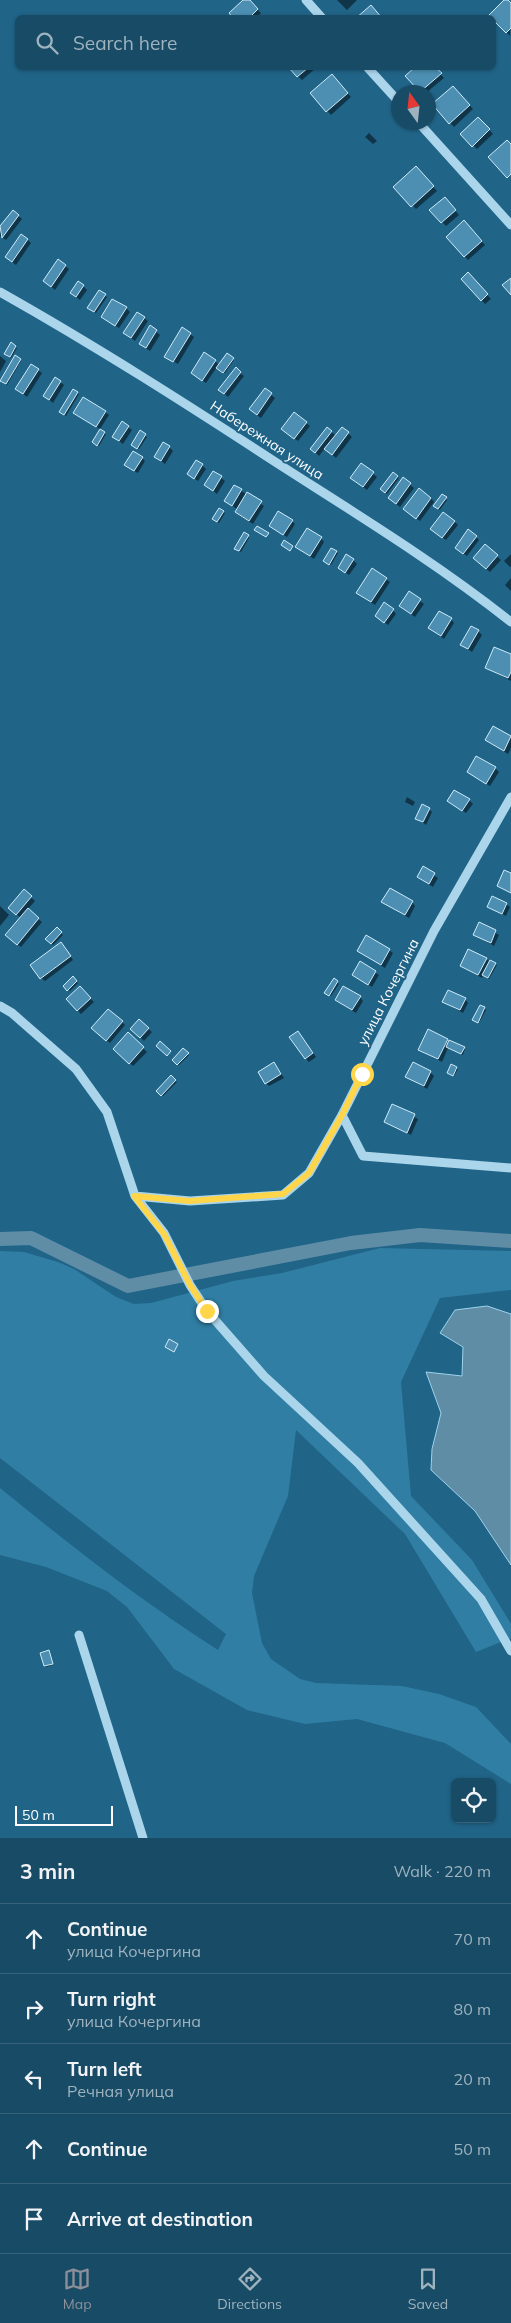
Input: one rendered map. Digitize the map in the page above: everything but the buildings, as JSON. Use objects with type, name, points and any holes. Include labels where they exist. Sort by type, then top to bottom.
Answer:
[{"type":"street","points":[[306,0],[319,15]]},
{"type":"street","points":[[370,70],[391,93]]},
{"type":"street","points":[[425,130],[511,225]]},
{"type":"street","name":"Набережная улица","points":[[0,292],[183,402],[370,522],[481,598],[511,622]]},
{"type":"street","name":"улица Кочергина","points":[[134,1196],[190,1201],[283,1194],[309,1173],[342,1115],[434,931],[511,797]]},
{"type":"street","points":[[0,1006],[12,1013],[76,1069],[107,1112],[134,1196],[164,1234],[190,1285],[207,1311],[264,1376],[358,1463],[481,1599],[511,1651]]},
{"type":"street","points":[[342,1115],[363,1156],[511,1168]]},
{"type":"street","points":[[79,1635],[142,1838]]},
{"type":"shaded area","points":[[380,1248],[511,1251],[511,1290],[440,1298],[401,1382],[411,1496],[472,1560],[511,1624],[511,1638],[476,1652],[405,1534],[296,1430],[288,1496],[254,1576],[252,1593],[262,1643],[271,1659],[300,1679],[316,1683],[402,1686],[439,1694],[476,1707],[511,1744],[511,1784],[445,1743],[357,1719],[305,1724],[247,1710],[174,1669],[127,1607],[107,1591],[46,1567],[0,1555],[0,1488],[106,1572],[218,1650],[226,1634],[0,1458],[0,1251],[24,1252],[58,1262],[74,1269],[116,1297],[134,1304],[151,1303],[233,1281],[282,1273]]},
{"type":"shaded area","points":[[487,1306],[511,1314],[511,1565],[475,1511],[431,1470],[432,1449],[441,1413],[426,1372],[462,1376],[463,1347],[440,1333],[455,1310]]},
{"type":"waterway","points":[[0,1239],[31,1238],[128,1286],[351,1243],[420,1235],[511,1241]]},
{"type":"route","points":[[207,1311],[190,1285],[164,1234],[134,1196],[190,1201],[283,1194],[309,1173],[342,1115],[362,1074]]}]
